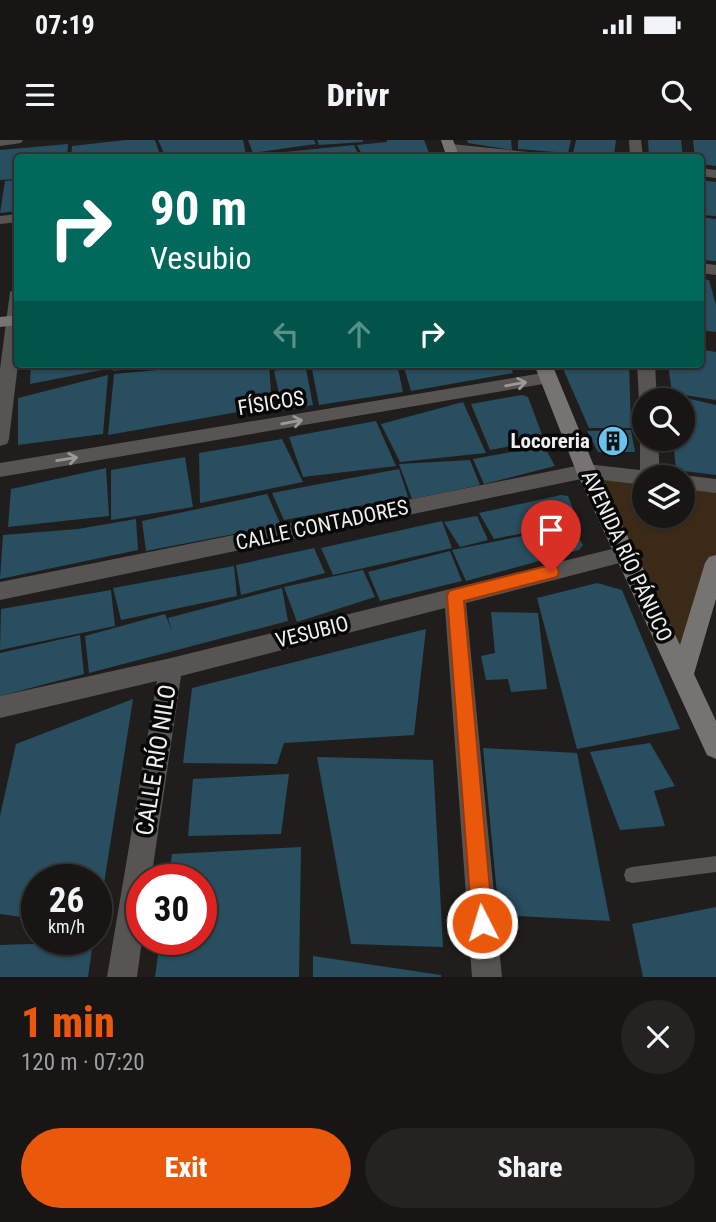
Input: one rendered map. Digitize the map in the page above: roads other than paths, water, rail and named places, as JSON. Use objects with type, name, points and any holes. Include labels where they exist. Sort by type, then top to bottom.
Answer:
[{"type":"street","points":[[0,142],[17,140]]},
{"type":"street","points":[[451,148],[509,154]]},
{"type":"street","points":[[0,439],[11,327]]},
{"type":"street","points":[[646,368],[647,388]]},
{"type":"street","name":"FÍSICOS","points":[[0,470],[546,371]]},
{"type":"street","name":"AVENIDA RÍO PÁNUCO","points":[[546,371],[586,471],[716,747]]},
{"type":"street","name":"CALLE CONTADORES","points":[[0,591],[586,471],[632,476]]},
{"type":"street","points":[[695,484],[716,486]]},
{"type":"street","name":"VESUBIO","points":[[0,707],[171,668],[624,554]]},
{"type":"street","points":[[682,673],[716,563]]},
{"type":"street","points":[[455,596],[487,977]]},
{"type":"street","name":"CALLE RÍO NILO","points":[[122,977],[171,668]]},
{"type":"lane","points":[[632,875],[716,864]]},
{"type":"place","name":"Locoreria","points":[[613,441]]}]
